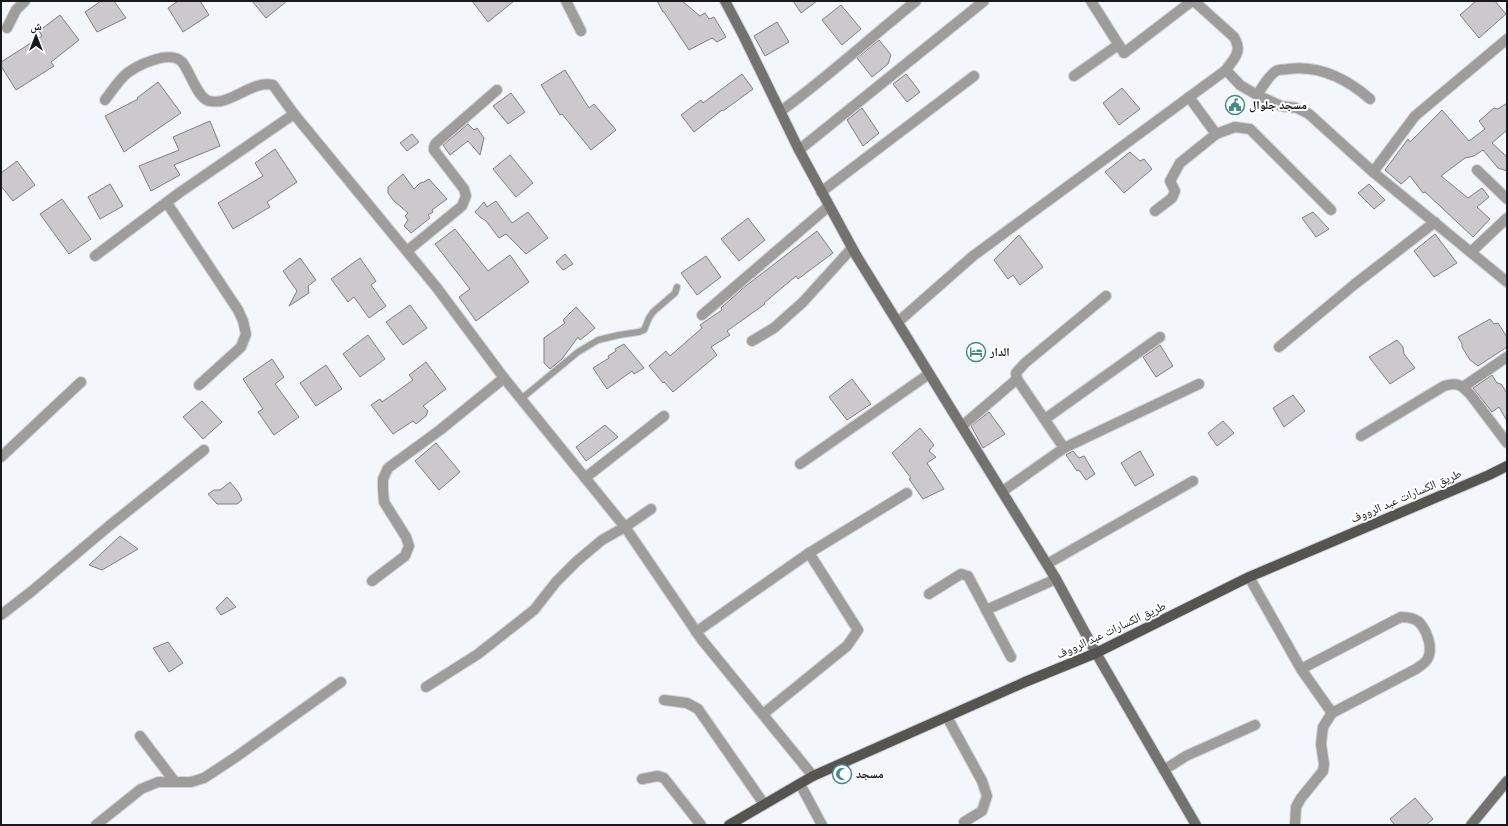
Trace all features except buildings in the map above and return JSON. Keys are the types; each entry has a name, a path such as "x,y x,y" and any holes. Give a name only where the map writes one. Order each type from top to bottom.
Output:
{"main road":[{"name":"طريق الكسارات عبد الرووف","path":"729,825 813,776 1025,682 1096,653 1249,577 1489,476 1507,466"}],"street":[{"path":"7,28 16,10 25,1"},
{"path":"566,1 581,31"},
{"path":"725,1 781,111 799,150 852,248 1056,579 1096,653 1196,825"},
{"path":"781,111 836,69 887,24 916,1"},
{"path":"799,150 984,1"},
{"path":"898,322 973,256 1226,70 1238,54 1238,44 1234,37 1193,1 1124,53 1090,1"},
{"path":"1373,172 1415,116 1507,39"},
{"path":"1074,76 1118,45"},
{"path":"105,100 124,75 142,64 165,57 176,57 182,62 200,93 208,101 218,101 235,96 255,86 267,84 273,85 294,114 437,288 504,378 625,527 696,632 813,776"},
{"path":"1257,95 1276,71 1293,68 1305,68 1316,70 1344,80 1370,99"},
{"path":"1226,70 1240,85 1257,95 1281,106 1297,108 1309,114 1373,172 1507,282"},
{"path":"821,192 974,76"},
{"path":"407,251 462,206 466,196 464,189 434,150 434,146 497,90"},
{"path":"1189,97 1216,134"},
{"path":"94,256 294,114"},
{"path":"1155,211 1172,198 1174,191 1170,181 1180,163 1216,134 1235,127 1250,129 1331,210"},
{"path":"1477,170 1507,199"},
{"path":"167,203 238,310 243,321 246,334 241,347 199,385"},
{"path":"702,315 829,206"},
{"path":"1471,252 1507,218"},
{"path":"1280,347 1355,284 1435,222"},
{"path":"752,341 774,328 786,318 803,302 852,248"},
{"path":"1064,448 1016,379 1016,373 1025,363 1106,296"},
{"path":"1045,419 1160,337"},
{"path":"1463,387 1507,357"},
{"path":"800,464 930,374"},
{"path":"372,581 405,556 409,546 406,537 384,502 383,479 388,468 440,430 504,378"},
{"path":"962,426 1016,379"},
{"path":"1,457 81,382"},
{"path":"1361,436 1444,386 1454,383 1463,387 1470,394 1507,443"},
{"path":"1003,491 1064,448 1199,384"},
{"path":"585,478 664,416"},
{"path":"1,615 204,450"},
{"path":"1047,564 1193,480"},
{"path":"696,632 809,553 907,493"},
{"path":"426,687 478,654 528,615 534,610 556,582 602,540 625,527 651,508"},
{"path":"763,714 847,646 858,630 809,553"},
{"path":"929,594 961,574 968,576 1010,657"},
{"path":"1249,577 1301,669 1332,713"},
{"path":"986,610 1056,579"},
{"path":"1295,825 1296,807 1301,798 1323,771 1324,764 1321,744 1323,727 1332,713 1416,669 1428,660 1430,651 1428,637 1418,622 1409,617 1401,617 1301,669"},
{"path":"96,825 141,789 158,782 191,782 204,778 341,682"},
{"path":"664,700 687,702 698,709 764,804"},
{"path":"947,717 982,781 987,796 982,812 964,822"},
{"path":"1164,770 1186,756 1254,725"},
{"path":"140,736 175,782"},
{"path":"642,780 658,776 664,778 701,825"},
{"path":"1471,825 1507,781"},
{"path":"800,784 822,825"}],"lane":[{"path":"522,399 578,352 598,340 644,330 649,318 675,293 677,287"}],"place":[{"name":"مسجد جلوال","path":"1235,105"},
{"name":"الدار","path":"976,352"},
{"name":"مسجد","path":"842,774"}]}
